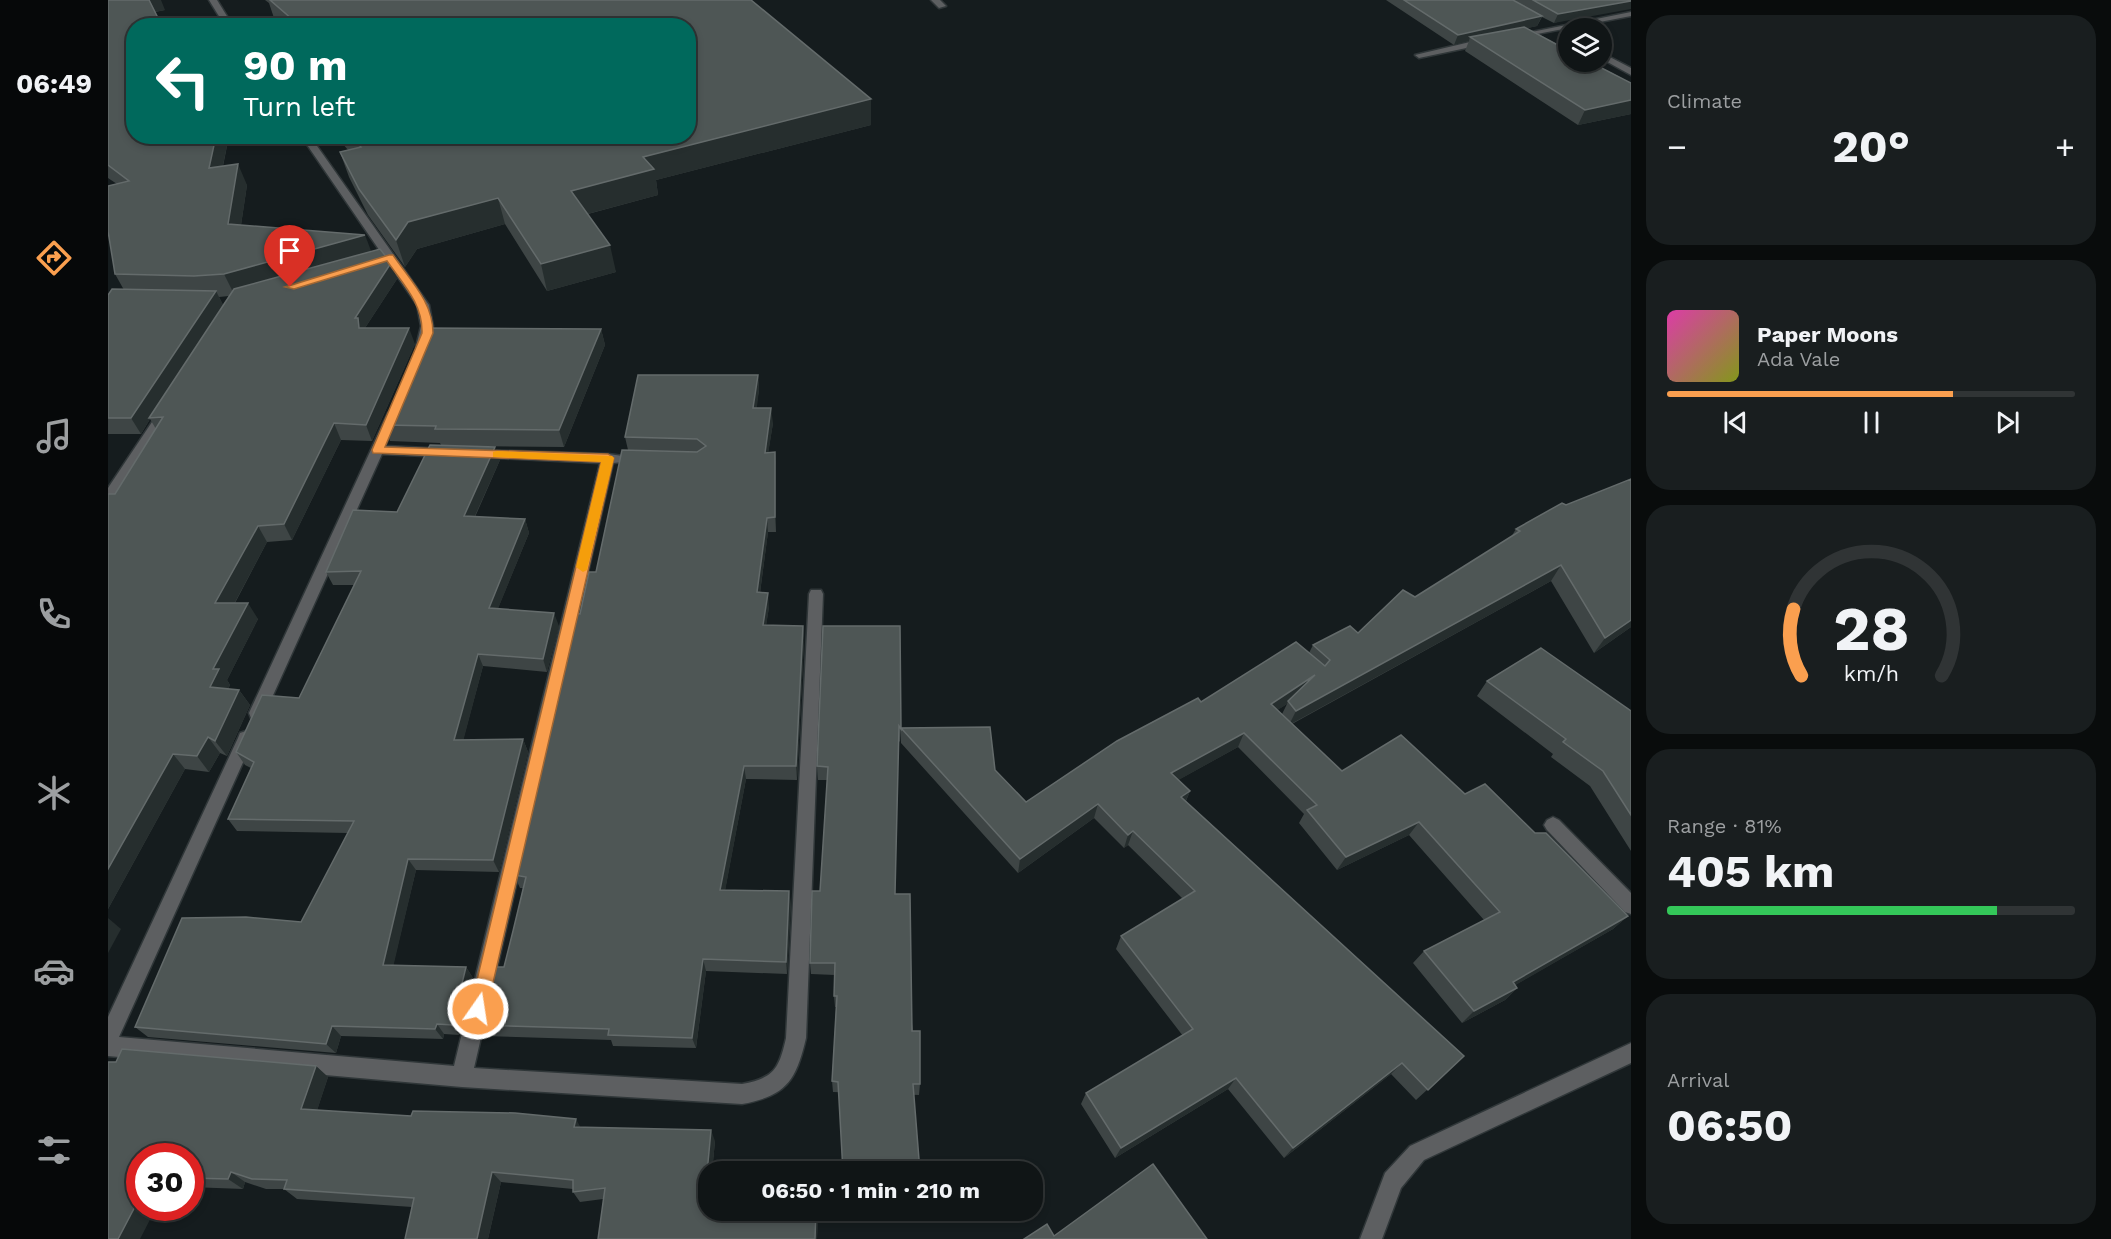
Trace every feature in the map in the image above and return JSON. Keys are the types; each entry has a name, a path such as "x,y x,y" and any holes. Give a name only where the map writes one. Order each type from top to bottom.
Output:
{"street":[{"path":"213,0 224,18"},
{"path":"1509,37 1631,14"},
{"path":"1542,23 1558,32"},
{"path":"1419,55 1498,39"},
{"path":"1612,62 1631,72"},
{"path":"310,144 384,259 412,287 423,305 428,318 428,333 415,364"},
{"path":"108,1040 401,396"},
{"path":"108,499 172,400"},
{"path":"378,450 631,459"},
{"path":"462,1077 608,458"},
{"path":"108,1046 462,1077 742,1094 765,1090 783,1078 791,1062 796,1038 816,594"},
{"path":"1552,825 1631,906"},
{"path":"1371,1239 1393,1181 1417,1153 1631,1053"}],"building":[{"path":"108,0 149,0 158,18 126,18 126,144 214,144 209,168 238,164 228,224 365,235 224,274 194,276 115,274 108,231 108,186 129,181 108,165"},
{"path":"270,0 751,0 871,99 696,144 696,18 291,18"},
{"path":"1404,0 1513,0 1542,16 1458,35"},
{"path":"1533,0 1631,0 1631,1 1558,14"},
{"path":"1524,27 1558,45 1558,72 1610,72 1631,83 1631,100 1585,110 1470,37"},
{"path":"358,144 694,144 643,157 654,169 571,191 610,245 541,264 498,198 408,222 396,240 359,189 340,152 361,147"},
{"path":"380,249 391,263 355,318 358,318 359,328 409,328 366,425 334,423 284,524 258,526 215,603 248,603 213,669 219,669 210,687 239,690 215,741 208,737 197,756 173,754 108,869 108,494 115,494 163,417 149,418 234,289"},
{"path":"112,289 216,291 131,418 108,418 108,295"},
{"path":"426,328 601,329 559,430 435,429 436,426 384,425"},
{"path":"638,375 758,375 753,408 771,408 765,453 775,452 775,517 767,518 757,592 768,593 763,625 803,626 796,766 744,766 720,890 789,891 786,962 703,959 692,1038 608,1035 609,1029 476,1025 490,967 504,967 526,877 514,875 520,860 515,860 544,738 567,660 563,659 574,613 580,614 589,572 596,572 622,450 697,452 706,446 697,439 625,437"},
{"path":"430,445 495,447 464,516 525,519 489,608 554,613 543,659 478,654 454,740 523,739 493,860 408,859 383,965 466,967 452,1025 437,1024 435,1029 332,1026 326,1044 135,1027 182,918 246,917 301,922 354,821 228,819 254,762 236,752 262,695 299,698 361,571 326,572 353,510 397,512"},
{"path":"1631,479 1631,620 1605,638 1561,565 1296,711 1288,701 1315,675 1271,704 1342,771 1401,735 1465,794 1485,784 1535,833 1546,833 1628,916 1513,982 1517,988 1474,1011 1424,951 1500,912 1419,822 1346,857 1307,810 1317,805 1244,733 1171,773 1190,791 1181,797 1464,1056 1428,1090 1402,1063 1293,1148 1236,1078 1121,1148 1086,1093 1193,1029 1121,936 1195,891 1133,831 1128,835 1098,804 1020,859 901,728 990,727 995,770 1026,802 1117,741 1198,698 1201,702 1296,642 1325,666 1330,660 1313,645 1350,626 1358,633 1403,590 1415,597 1520,531 1516,529 1562,503 1566,505"},
{"path":"823,626 900,626 901,729 899,726 895,894 910,894 912,1031 920,1031 920,1084 913,1084 919,1161 842,1161 838,1082 832,1081 837,996 834,996 835,963 810,963 812,891 820,891 828,767 817,766"},
{"path":"1541,648 1631,711 1631,815 1603,771 1563,742 1566,739 1487,681"},
{"path":"122,1049 316,1066 301,1109 411,1116 413,1111 515,1113 576,1119 574,1127 711,1130 708,1161 698,1161 698,1221 816,1221 815,1239 598,1239 605,1188 573,1192 573,1180 492,1172 477,1239 405,1239 414,1198 284,1189 287,1180 252,1179 231,1172 228,1179 204,1178 204,1143 126,1143 127,1221 118,1239 108,1239 108,1062 116,1062"},
{"path":"1153,1164 1207,1239 1024,1239 1047,1224 1054,1236"}],"slow traffic":[{"path":"497,454 608,458 583,567"}],"route":[{"path":"290,287 389,258 423,305 428,318 428,333 378,450 608,458 478,1009"}]}
